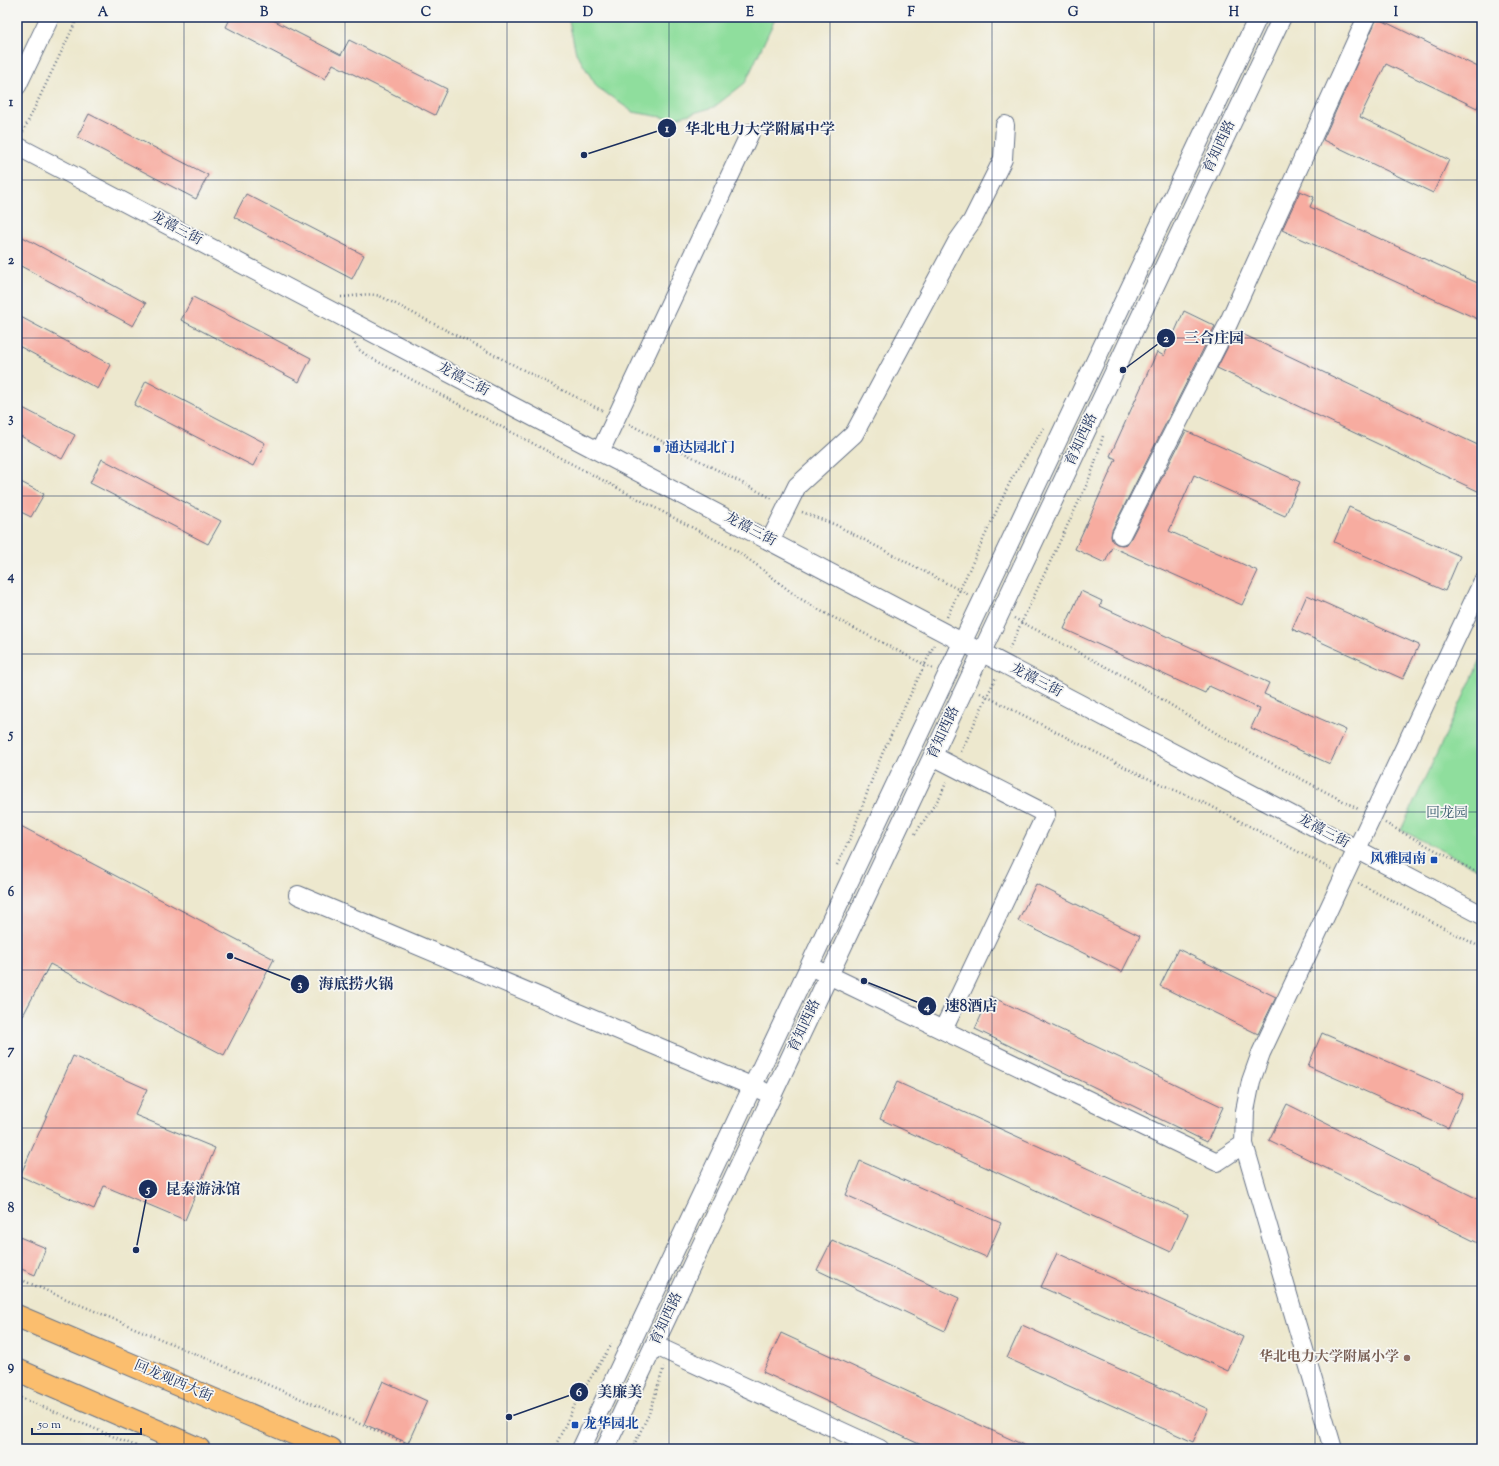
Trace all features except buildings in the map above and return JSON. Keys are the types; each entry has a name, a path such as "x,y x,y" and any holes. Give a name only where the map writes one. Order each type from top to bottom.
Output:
{"main road":[{"name":"回龙观西大街","path":"17,1316 330,1449"},
{"path":"17,1370 200,1449"}],"street":[{"path":"17,86 50,17"},
{"name":"育知西路","path":"581,1449 1258,17"},
{"name":"育知西路","path":"605,1449 1282,17"},
{"path":"1122,535 1227,326 1367,17"},
{"path":"770,541 797,486 854,434 957,242 972,221 1003,159 1005,126"},
{"path":"600,452 750,133"},
{"name":"龙禧三街","path":"17,146 1482,915"},
{"path":"1333,1449 1244,1144 1245,1111 1251,1081 1261,1053 1482,583"},
{"path":"933,756 1046,814 943,1030"},
{"path":"298,895 773,1095"},
{"path":"809,966 1217,1162 1244,1144"},
{"path":"654,1345 880,1449"}],"path":[{"path":"29,119 78,17"},
{"path":"338,297 349,297 365,294 380,296 787,506 836,525 949,584"},
{"path":"352,338 358,349 369,357 735,550 796,596 819,610 913,658"},
{"path":"1036,630 1129,679 1224,738 1355,807"},
{"path":"996,701 1131,770 1209,805 1325,866"},
{"path":"1412,838 1482,875"},
{"path":"1381,895 1482,948"},
{"path":"17,1278 419,1449"},
{"path":"17,1396 143,1449"}],"green space":[{"path":"568,17 776,17 745,83 714,107 673,119 633,112 597,87 576,53"},
{"name":"回龙园","path":"1482,657 1482,871 1401,830"}],"place":[{"name":"华北电力大学附属中学","path":"584,155"},
{"name":"三合庄园","path":"1123,370"},
{"name":"通达园北门","path":"657,449"},
{"name":"风雅园南","path":"1434,860"},
{"name":"海底捞火锅","path":"230,956"},
{"name":"速8酒店","path":"864,981"},
{"name":"昆泰游泳馆","path":"136,1250"},
{"name":"华北电力大学附属小学","path":"1407,1358"},
{"name":"美廉美","path":"509,1417"},
{"name":"龙华园北","path":"575,1425"}]}
